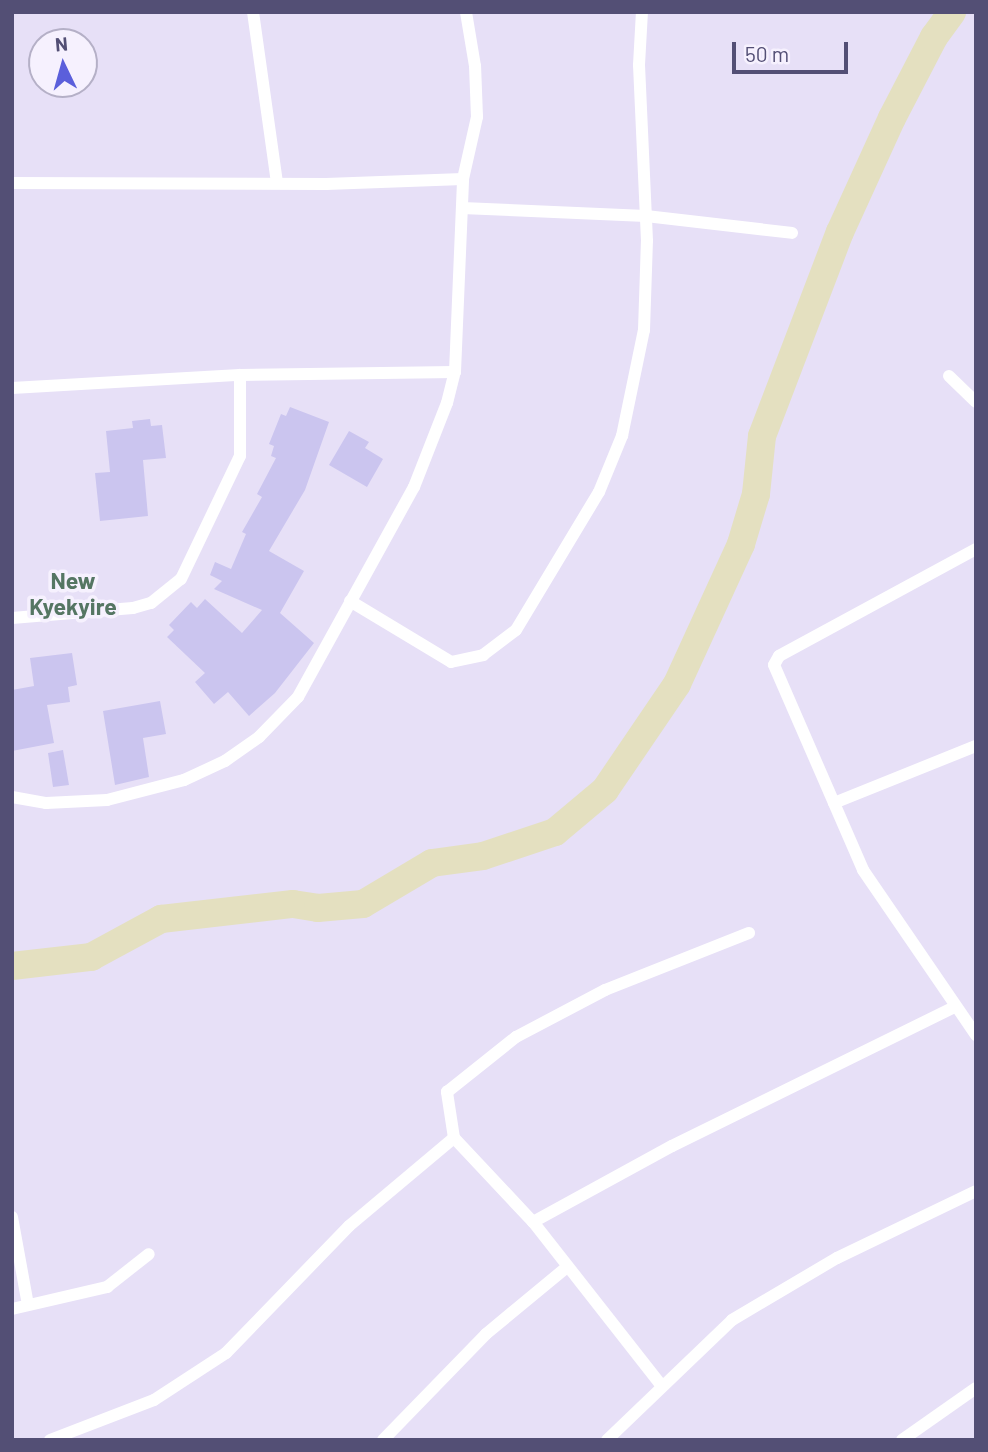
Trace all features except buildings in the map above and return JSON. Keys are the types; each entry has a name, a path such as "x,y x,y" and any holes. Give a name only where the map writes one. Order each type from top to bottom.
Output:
{"street":[{"path":"253,12 277,182"},
{"path":"12,797 46,803 107,800 184,780 225,761 259,737 298,697 414,487 456,372 463,179 477,117 475,66 466,12"},
{"path":"350,601 451,662 483,655 516,630 600,492 622,436 644,330 646,216 639,65 642,12"},
{"path":"12,183 463,179"},
{"path":"462,208 646,216 792,233"},
{"path":"12,388 240,375 456,372"},
{"path":"12,618 132,608 152,603 181,579 240,456 240,375"},
{"path":"949,376 976,402"},
{"path":"976,549 775,659 778,681 863,870 954,1007 976,1035"},
{"path":"834,803 976,746"},
{"path":"661,1385 533,1222 454,1138 447,1092 516,1037 605,990 749,933"},
{"path":"533,1222 672,1146 954,1007"},
{"path":"50,1440 183,1385 226,1353 349,1226 454,1138"},
{"path":"607,1440 661,1385 732,1320 774,1293 976,1191"},
{"path":"12,1217 28,1305"},
{"path":"12,1309 107,1287 149,1254"},
{"path":"383,1440 486,1334 567,1267"},
{"path":"902,1440 976,1388"}],"shaded area":[{"path":"12,12 976,12 976,1440 12,1440"}],"waterway":[{"path":"12,966 91,957 161,919 293,904 318,908 363,904 432,863 483,856 555,832 605,790 677,684 741,544 756,494 762,436 840,232 892,118 934,37 952,12"}],"district":[{"name":"New Kyekyire","path":"73,593"}]}
